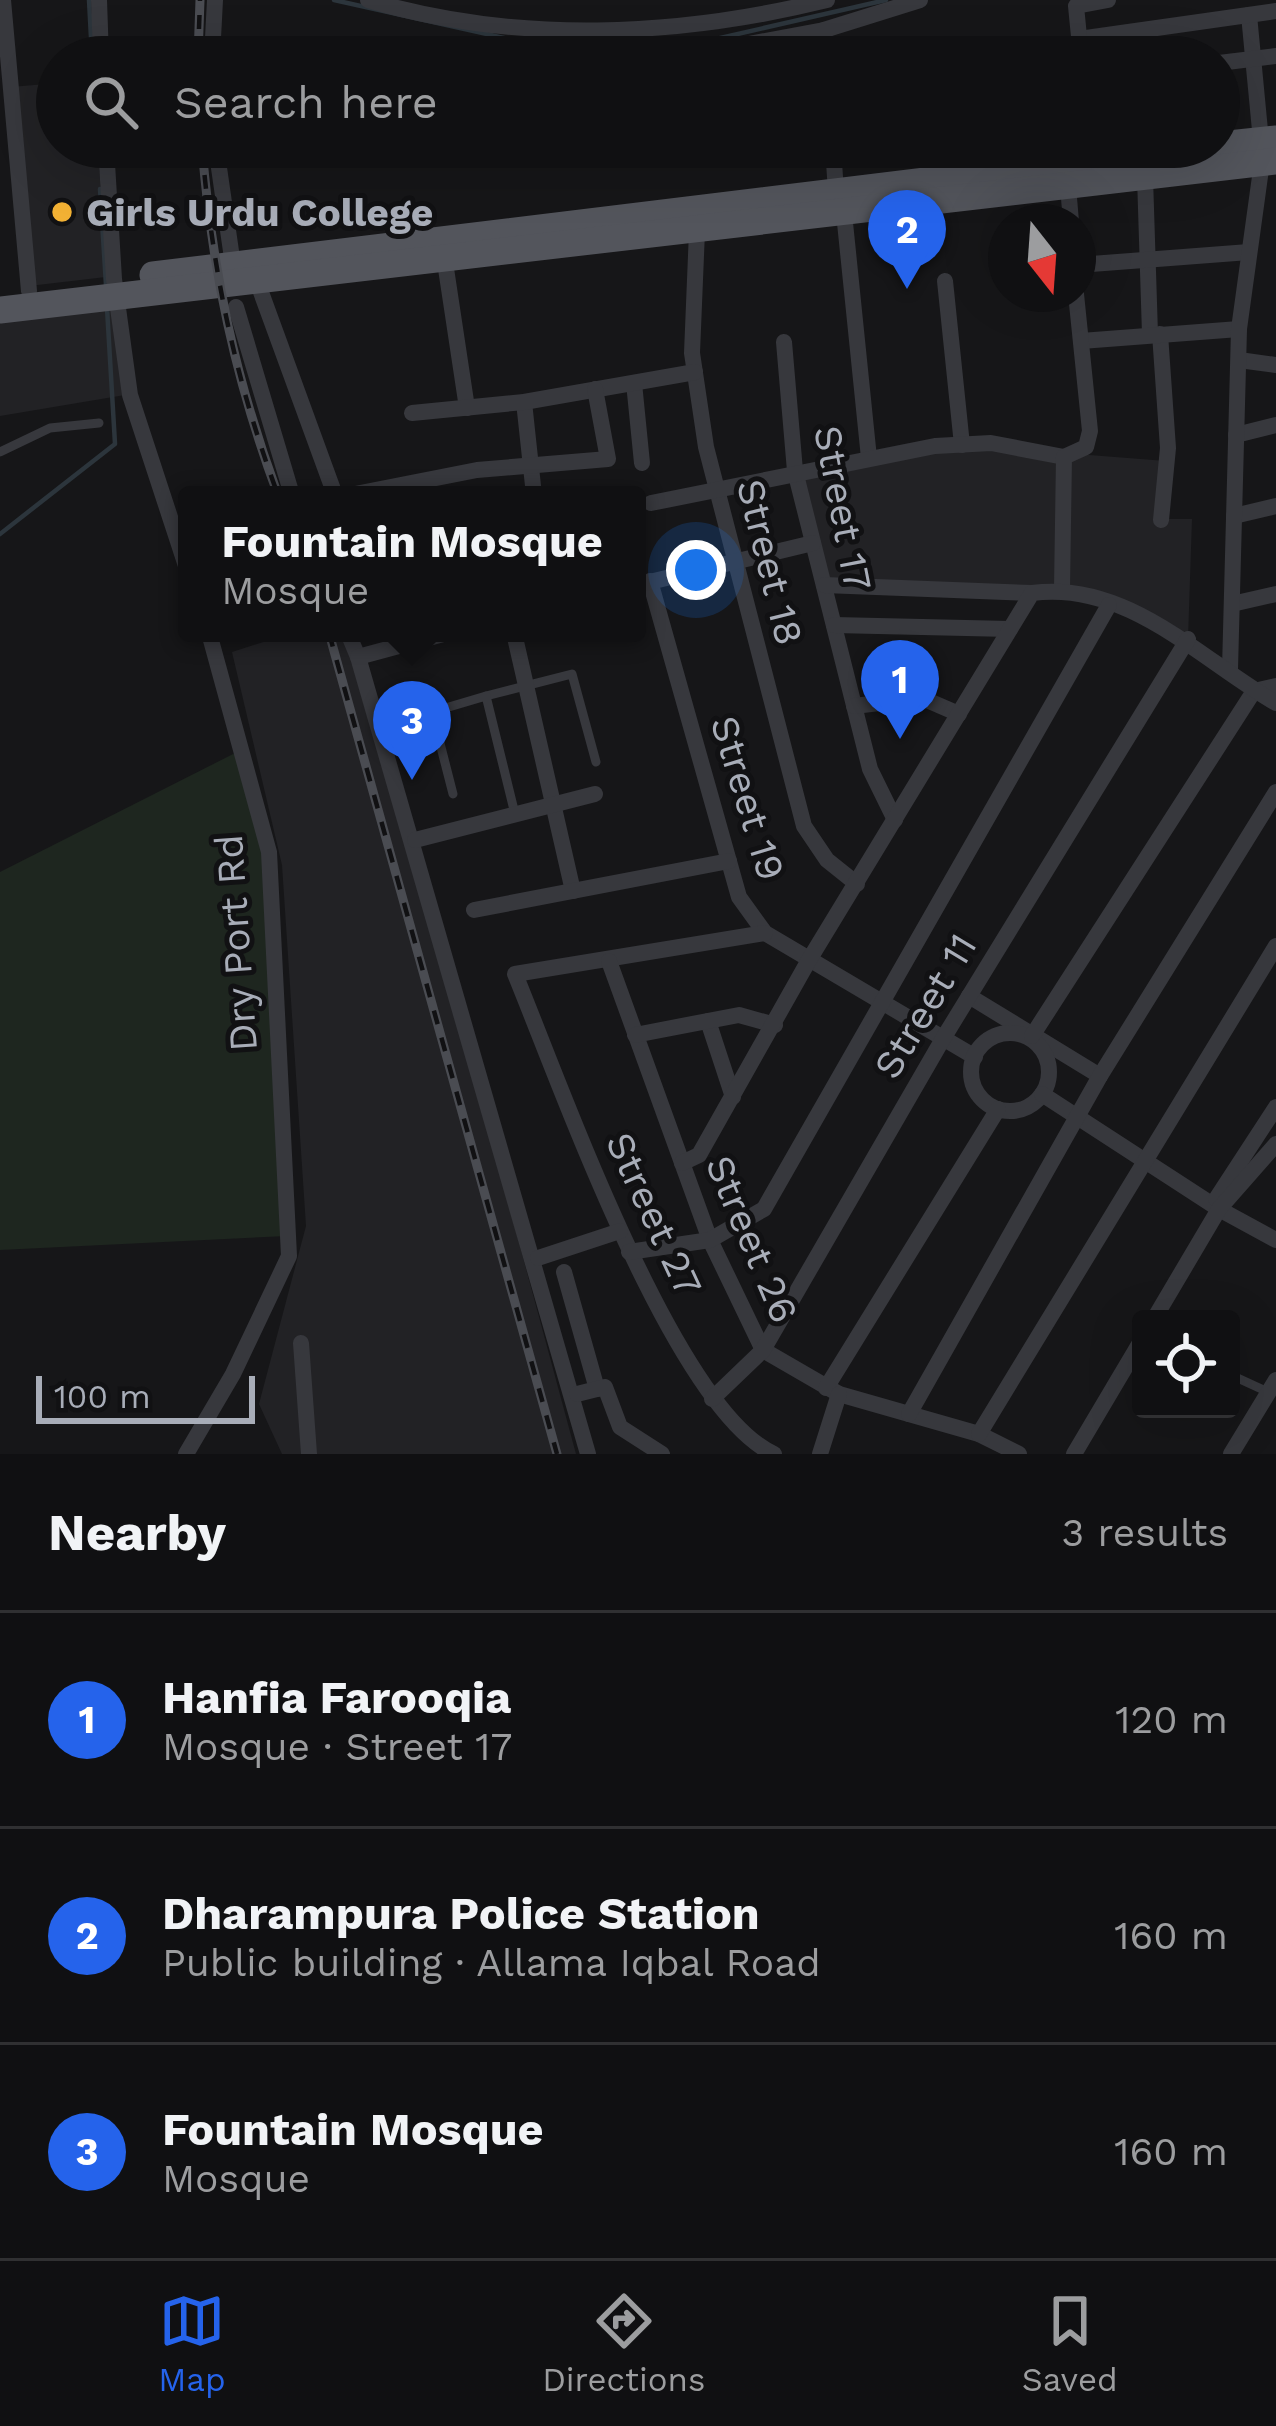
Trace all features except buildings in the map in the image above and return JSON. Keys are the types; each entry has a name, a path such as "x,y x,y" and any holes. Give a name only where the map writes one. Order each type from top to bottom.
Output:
{"main road":[{"path":"1240,152 1269,161"},
{"path":"0,294 258,284 445,262 633,227 697,231 1017,168"},
{"path":"0,310 233,265 840,202 1068,186 1144,177 1166,168"}],"street":[{"path":"3,0 29,291"},
{"path":"99,0 100,36"},
{"path":"213,36 215,0"},
{"path":"368,0 500,24 624,32 760,16 827,0"},
{"path":"792,36 920,0"},
{"path":"1079,36 1076,6 1108,0"},
{"path":"1141,36 1276,11"},
{"path":"1230,669 1239,329 1269,161 1249,15"},
{"path":"824,30 824,36"},
{"path":"1240,61 1276,56"},
{"path":"107,168 130,395 178,542"},
{"path":"219,168 233,265"},
{"path":"836,168 869,458"},
{"path":"1144,177 1144,259 1168,448 1161,520"},
{"path":"1068,186 1069,204"},
{"name":"Street 18","path":"697,231 695,372 717,490 803,826 827,860 857,884"},
{"path":"1096,263 1250,252"},
{"path":"445,262 467,408"},
{"path":"945,281 962,445"},
{"path":"258,284 332,486"},
{"path":"236,307 289,486"},
{"path":"651,503 795,471 962,445 992,443 1064,457 1086,447 1090,431 1078,312"},
{"path":"1081,341 1239,329"},
{"name":"Street 17","path":"784,342 795,471 880,799 895,820"},
{"path":"1239,359 1276,365"},
{"path":"412,413 524,402 695,372"},
{"path":"634,382 642,463"},
{"path":"433,486 531,463 608,459 595,389"},
{"path":"524,402 533,486"},
{"path":"1236,435 1276,425"},
{"path":"1062,589 1064,457"},
{"path":"1234,516 1276,506"},
{"path":"646,582 813,543"},
{"path":"824,585 1032,593 1062,589 1188,639 1276,703"},
{"name":"Street 19","path":"646,593 739,897 765,934 885,1000 974,1057"},
{"path":"682,1163 699,1155 809,960 1032,593"},
{"path":"1232,604 1276,594"},
{"path":"628,1252 710,1240 764,1209 1109,605"},
{"path":"834,625 1010,629"},
{"name":"Street 11","path":"712,1400 763,1351 944,1037 1188,639"},
{"name":"Dry Port Rd","path":"186,1454 233,1374 289,1256 269,851 211,642"},
{"path":"352,642 415,840 588,1454"},
{"path":"358,657 384,642"},
{"path":"516,642 573,891"},
{"path":"1032,1036 1254,691 1276,686"},
{"path":"854,706 922,698 959,714"},
{"path":"909,1414 1100,1076 1276,792"},
{"path":"415,840 595,794"},
{"path":"474,910 729,861"},
{"path":"609,961 765,934"},
{"path":"979,1434 1276,946"},
{"name":"Street 27","path":"609,961 515,974 628,1252 712,1400 748,1447 774,1454"},
{"name":"Street 26","path":"609,961 710,1240 763,1351 832,1391 979,1434 1019,1454"},
{"path":"969,996 1100,1076"},
{"path":"635,1035 739,1015 775,1024"},
{"path":"708,1021 733,1097"},
{"path":"1032,1036 1049,1070 1042,1094 1023,1109 998,1109 978,1094 972,1082 974,1057 992,1038 1032,1036"},
{"path":"1042,1094 1144,1156 1215,1207 1276,1240"},
{"path":"1159,1310 1276,1107"},
{"path":"820,1454 832,1391 998,1109"},
{"path":"1215,1207 1276,1144"},
{"path":"538,1258 620,1232"},
{"path":"564,1272 597,1389"},
{"path":"301,1343 310,1454"},
{"path":"1074,1454 1132,1356"},
{"path":"1231,1454 1272,1386"},
{"path":"577,1394 605,1387 620,1427 662,1454"}],"lane":[{"path":"0,452 50,428 98,423"},
{"path":"453,794 432,712 572,674 596,762"},
{"path":"486,696 515,814"},
{"path":"1240,1377 1272,1386"}],"shaded area":[{"name":"Girls Urdu College","path":"36,85 36,168 99,168 106,277 29,286 11,87"},
{"path":"116,297 125,395 0,416 0,312"},
{"path":"962,445 1166,461 1161,519 1192,519 1188,639 1062,589 824,585 795,471"},
{"path":"263,642 346,642 474,1076 576,1454 282,1454 259,1404 306,1226 282,865 232,652"},
{"path":"243,749 269,852 287,1236 0,1250 0,872"}],"waterway":[{"path":"89,0 91,36"},
{"path":"334,0 495,36"},
{"path":"729,36 886,0"},
{"path":"100,189 106,285"},
{"path":"0,534 115,444 107,308"}],"railway":[{"path":"199,36 200,0"},
{"path":"204,168 228,324 275,486"},
{"path":"331,642 557,1454"}],"place":[{"name":"Girls Urdu College","path":"62,212"},
{"name":"Dharampura Police Station","path":"907,289"},
{"name":"Hanfia Farooqia","path":"900,739"},
{"name":"Fountain Mosque","path":"412,780"}]}
